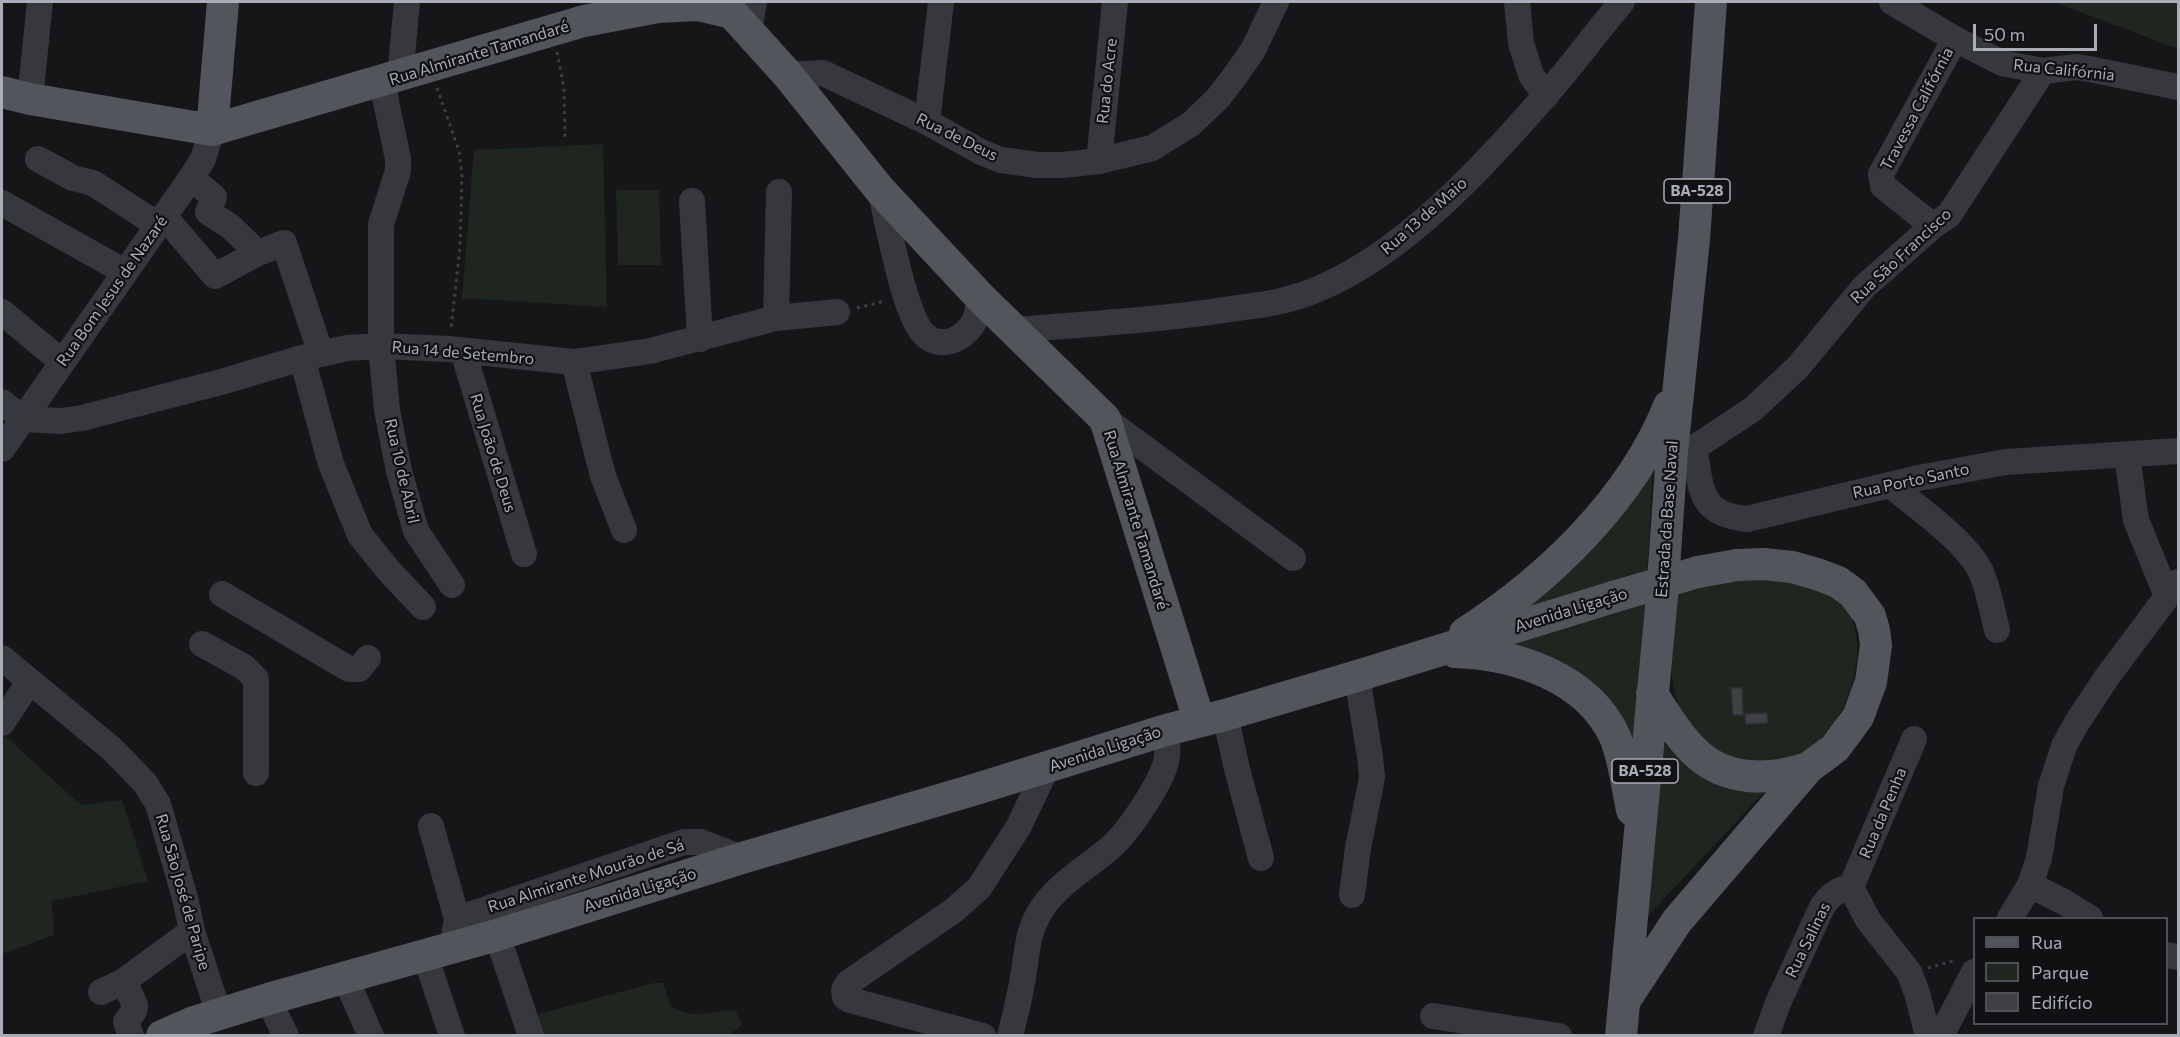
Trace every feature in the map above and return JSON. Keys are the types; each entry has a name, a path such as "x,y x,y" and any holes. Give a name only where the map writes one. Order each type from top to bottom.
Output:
{"main road":[{"path":"212,130 223,2"},
{"name":"BA-528","path":"1670,457 1665,416 1679,381 1694,239 1711,2"},
{"name":"Rua Almirante Tamandaré","path":"16,96 212,130 553,30 584,11 698,5 732,13 788,75 880,190 980,297 1105,419 1212,718"},
{"path":"1436,652 1474,627 1537,579 1600,516 1670,457"},
{"name":"Estrada da Base Naval","path":"1621,1035 1662,596 1670,457"},
{"name":"Avenida Ligação","path":"162,1035 204,1024 268,999 345,977 445,940 497,935 742,858 1166,730 1358,676 1698,572 1737,565 1764,564 1792,567 1838,582 1853,593 1870,616 1874,630 1876,645 1871,682 1857,717 1834,748 1808,768 1677,921 1624,1000"},
{"path":"1436,652 1482,653 1509,658 1559,679 1581,695 1600,714 1615,737 1633,812 1637,847"},
{"name":"Avenida Ligação","path":"1652,694 1694,752 1717,767 1741,776 1763,778 1785,776 1808,768"}],"street":[{"path":"16,96 40,2"},
{"name":"Rua 10 de Abril","path":"407,2 391,79 398,171 381,224 381,346 387,410 409,508 416,531 452,585"},
{"path":"749,33 754,2"},
{"path":"927,122 940,2"},
{"name":"Rua do Acre","path":"1099,161 1115,2"},
{"name":"Rua de Deus","path":"788,75 823,73 1001,160 1037,165 1099,161 1152,148 1191,124 1218,98 1235,76 1253,50 1276,2"},
{"path":"1517,2 1521,43 1531,75 1546,96"},
{"name":"Rua 13 de Maio","path":"1015,330 1198,314 1285,300 1328,285 1371,261 1424,220 1468,178 1546,96 1622,2"},
{"name":"Rua Califórnia","path":"1892,2 1955,39 2002,63 2043,71 2083,68 2178,87"},
{"name":"Travessa Califórnia","path":"1933,226 1883,186 1881,174 1955,39"},
{"name":"Rua São Francisco","path":"1670,457 1753,409 1798,367 1864,287 1933,226 1949,215 2043,71"},
{"name":"Rua Bom Jesus de Nazaré","path":"3,445 191,178 203,159 212,130"},
{"path":"38,159 74,178 93,183 161,221 215,276 258,253 284,243 311,356 332,464 360,535 423,608"},
{"path":"191,178 214,197 208,212 231,227 258,253"},
{"name":"Rua Almirante Tamandaré","path":"880,190 905,294 920,330 926,337 940,342 952,342 972,328 977,318 980,297"},
{"path":"776,318 779,192"},
{"path":"692,201 700,339"},
{"path":"2,202 125,272"},
{"path":"2,312 63,362"},
{"name":"Rua 14 de Setembro","path":"23,419 61,421 82,418 347,348 381,346 456,350 574,362 650,351 776,318 837,312"},
{"name":"Rua João de Deus","path":"456,350 524,554"},
{"path":"574,362 603,476 624,530"},
{"path":"2,402 23,419"},
{"path":"1105,419 1293,558"},
{"name":"Rua Porto Santo","path":"1670,457 1720,514 1731,518 1747,519 1890,485 2006,462 2178,451"},
{"path":"2011,917 2030,885 2038,858 2051,786 2064,746 2107,677 2173,589 2136,520 2127,455"},
{"path":"1890,485 1939,524 1976,563 1987,591 1997,630"},
{"path":"222,594 349,669 359,669 368,658"},
{"path":"202,644 250,672 256,679 254,740 256,773"},
{"name":"Rua São José de Paripe","path":"2,658 112,749 145,783 158,804 192,931 204,1024"},
{"path":"1352,896 1358,848 1372,778 1358,676"},
{"path":"2,723 29,682"},
{"path":"1212,718 1237,769 1262,858"},
{"path":"1010,1035 1024,977 1030,934 1038,916 1046,902 1113,846 1132,825 1164,770 1168,752 1166,730"},
{"name":"Rua da Penha","path":"1851,887 1914,739"},
{"path":"983,1035 850,1000 845,997 844,993 848,983 953,911 979,888 1019,826 1047,767"},
{"path":"430,826 445,940 452,1035"},
{"name":"Rua Almirante Mourão de Sá","path":"445,940 684,842 701,842 742,858"},
{"path":"2030,885 2088,917"},
{"name":"Rua Salinas","path":"1766,1035 1778,1003 1822,907 1829,896 1841,889 1851,887 1868,920 1909,972"},
{"path":"100,992 124,981 192,931"},
{"path":"497,935 531,1035"},
{"path":"1941,1035 1967,966"},
{"path":"1909,972 1928,1035"},
{"path":"345,977 371,1035"},
{"path":"124,981 135,1005 134,1011 126,1022 130,1035"},
{"path":"268,999 286,1035"},
{"path":"1433,1016 1559,1035"}],"path":[{"path":"553,30 564,88 564,138"},
{"path":"430,66 459,151 462,176 456,350"},
{"path":"837,312 905,294"},
{"path":"1909,972 1967,966"}],"green space":[{"path":"2056,2 2178,2 2178,49 2062,5"},
{"path":"603,144 607,307 462,298 474,150"},
{"path":"616,190 659,190 661,265 618,265"},
{"path":"1653,465 1647,574 1511,613"},
{"path":"1731,579 1786,582 1828,591 1842,601 1854,624 1857,662 1845,703 1821,738 1805,751 1786,760 1764,764 1721,756 1687,720 1677,700 1671,661 1677,592"},
{"path":"1645,602 1632,765 1626,747 1502,647"},
{"path":"5,736 81,805 122,800 148,881 52,901 54,935 2,954 2,738"},
{"path":"1663,743 1688,765 1766,790 1645,919"},
{"path":"654,983 663,983 671,1005 677,1010 693,1014 735,1010 742,1025 729,1035 543,1036 537,1016 542,1013"}],"building":[{"path":"1731,688 1742,688 1743,715 1733,715"},
{"path":"1767,713 1768,723 1746,724 1745,714"}]}
